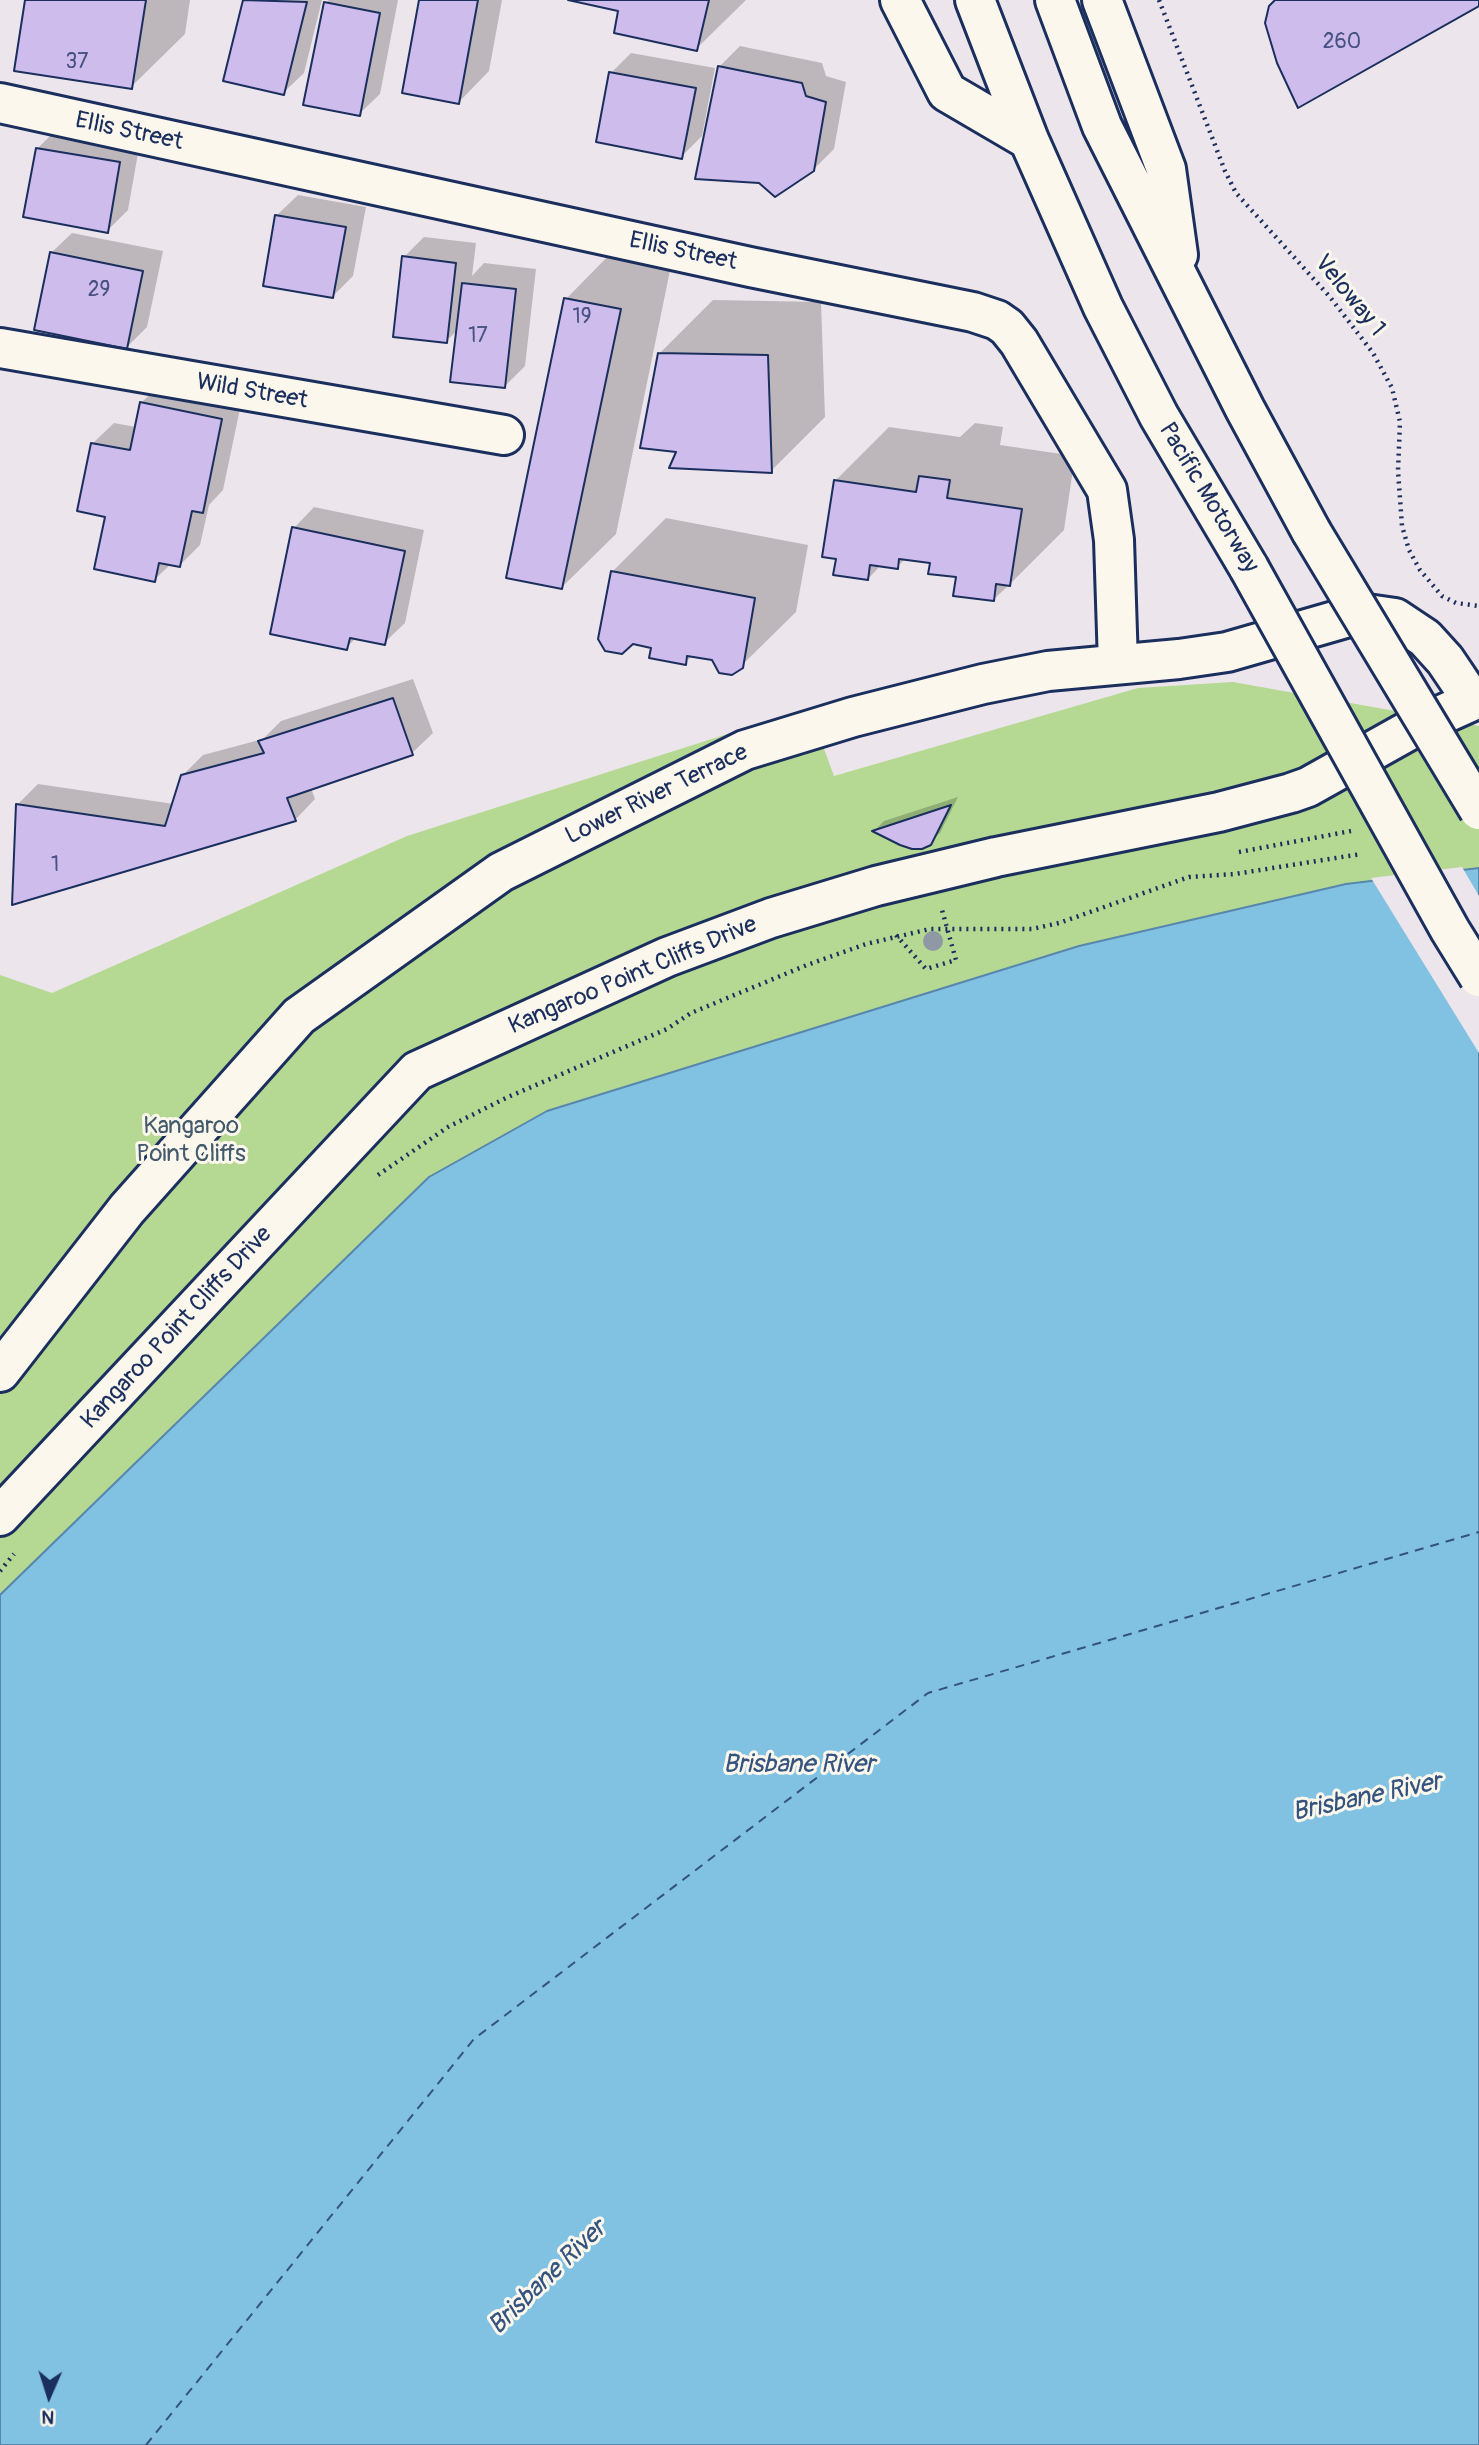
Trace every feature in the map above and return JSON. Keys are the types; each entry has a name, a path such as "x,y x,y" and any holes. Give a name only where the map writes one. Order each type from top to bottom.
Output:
{"main road":[{"path":"900,0 947,92 1030,140"},
{"name":"Pacific Motorway","path":"975,0 1030,140 1103,307 1153,404 1249,568 1450,930 1479,977"},
{"path":"1055,0 1102,126 1245,409 1311,531 1479,810"},
{"path":"1102,0 1166,169 1183,286"},
{"name":"Ellis Street","path":"0,103 750,267 973,312 997,320 1007,327 1019,342 1107,490 1114,540 1118,664"},
{"name":"Wild Street","path":"0,348 504,435"},
{"name":"Lower River Terrace","path":"0,1372 127,1209 299,1016 501,872 745,750 983,684 1048,671 1227,652 1345,618 1377,614 1395,618 1425,638 1475,699"},
{"name":"Kangaroo Point Cliffs Drive","path":"11,1531 417,1071 667,957 771,918 876,886 996,857 1219,812 1291,793 1308,787 1417,726 1475,699"}],"path":[{"name":"Veloway 1","path":"1159,0 1231,184 1330,297 1373,353 1392,388 1400,422 1398,471 1402,526 1409,550 1420,570 1442,596 1456,603 1479,606"},
{"path":"1232,853 1352,830"},
{"path":"368,1182 448,1127 508,1097 667,1029 691,1013 807,965 896,935 947,928 1032,929 1059,923 1189,877 1235,874 1372,852"},
{"path":"896,935 926,969 956,960 947,928"},
{"path":"0,1571 11,1531"}],"green space":[{"name":"Kangaroo Point Cliffs","path":"1233,682 1479,726 1479,868 1346,884 1079,946 547,1111 429,1177 0,1595 0,975 52,993 407,836 809,708 834,776 1138,688"}],"water":[{"name":"Brisbane River","path":"1479,868 1479,2445 0,2445 0,1595 429,1177 547,1111 1079,946 1346,884"}],"pier":[{"path":"1462,867 1479,896 1479,1053 1371,878"}],"building":[{"path":"25,0 146,0 132,89 14,71"},
{"path":"243,0 307,2 284,95 223,81"},
{"path":"419,0 478,0 459,104 402,93"},
{"path":"568,0 709,0 697,51 614,33 618,11"},
{"path":"1275,0 1479,0 1479,6 1298,108 1277,63 1265,23 1269,6"},
{"path":"324,2 380,13 360,116 303,105"},
{"path":"718,66 802,83 806,96 826,102 814,171 775,197 759,183 695,179"},
{"path":"609,72 696,88 682,159 596,142"},
{"path":"36,148 120,162 108,233 23,217"},
{"path":"275,215 346,227 333,298 263,286"},
{"path":"50,252 143,271 127,349 34,330"},
{"path":"402,256 456,263 447,343 393,337"},
{"path":"462,283 516,289 505,388 450,382"},
{"path":"564,298 621,309 562,589 506,578"},
{"path":"658,353 768,355 772,473 669,468 676,452 640,448"},
{"path":"140,402 222,419 203,513 192,511 180,567 159,563 155,582 94,569 105,517 77,511 91,443 130,450"},
{"path":"919,476 950,480 947,498 1022,509 1010,586 996,584 994,601 953,596 956,577 928,574 930,563 899,559 898,569 870,565 868,580 833,575 836,559 822,557 834,480 916,492"},
{"path":"292,527 405,551 385,645 350,638 347,650 270,634"},
{"path":"611,571 755,598 743,668 732,675 719,673 712,660 687,656 686,665 649,658 651,648 633,644 622,654 605,651 598,639"},
{"path":"393,698 413,755 287,798 296,821 12,905 16,804 165,826 181,775 264,753 258,741"},
{"path":"951,805 931,845 922,849 900,845 872,831"}],"ferry route":[{"path":"146,2445 474,2039 928,1693 1479,1532"}]}
